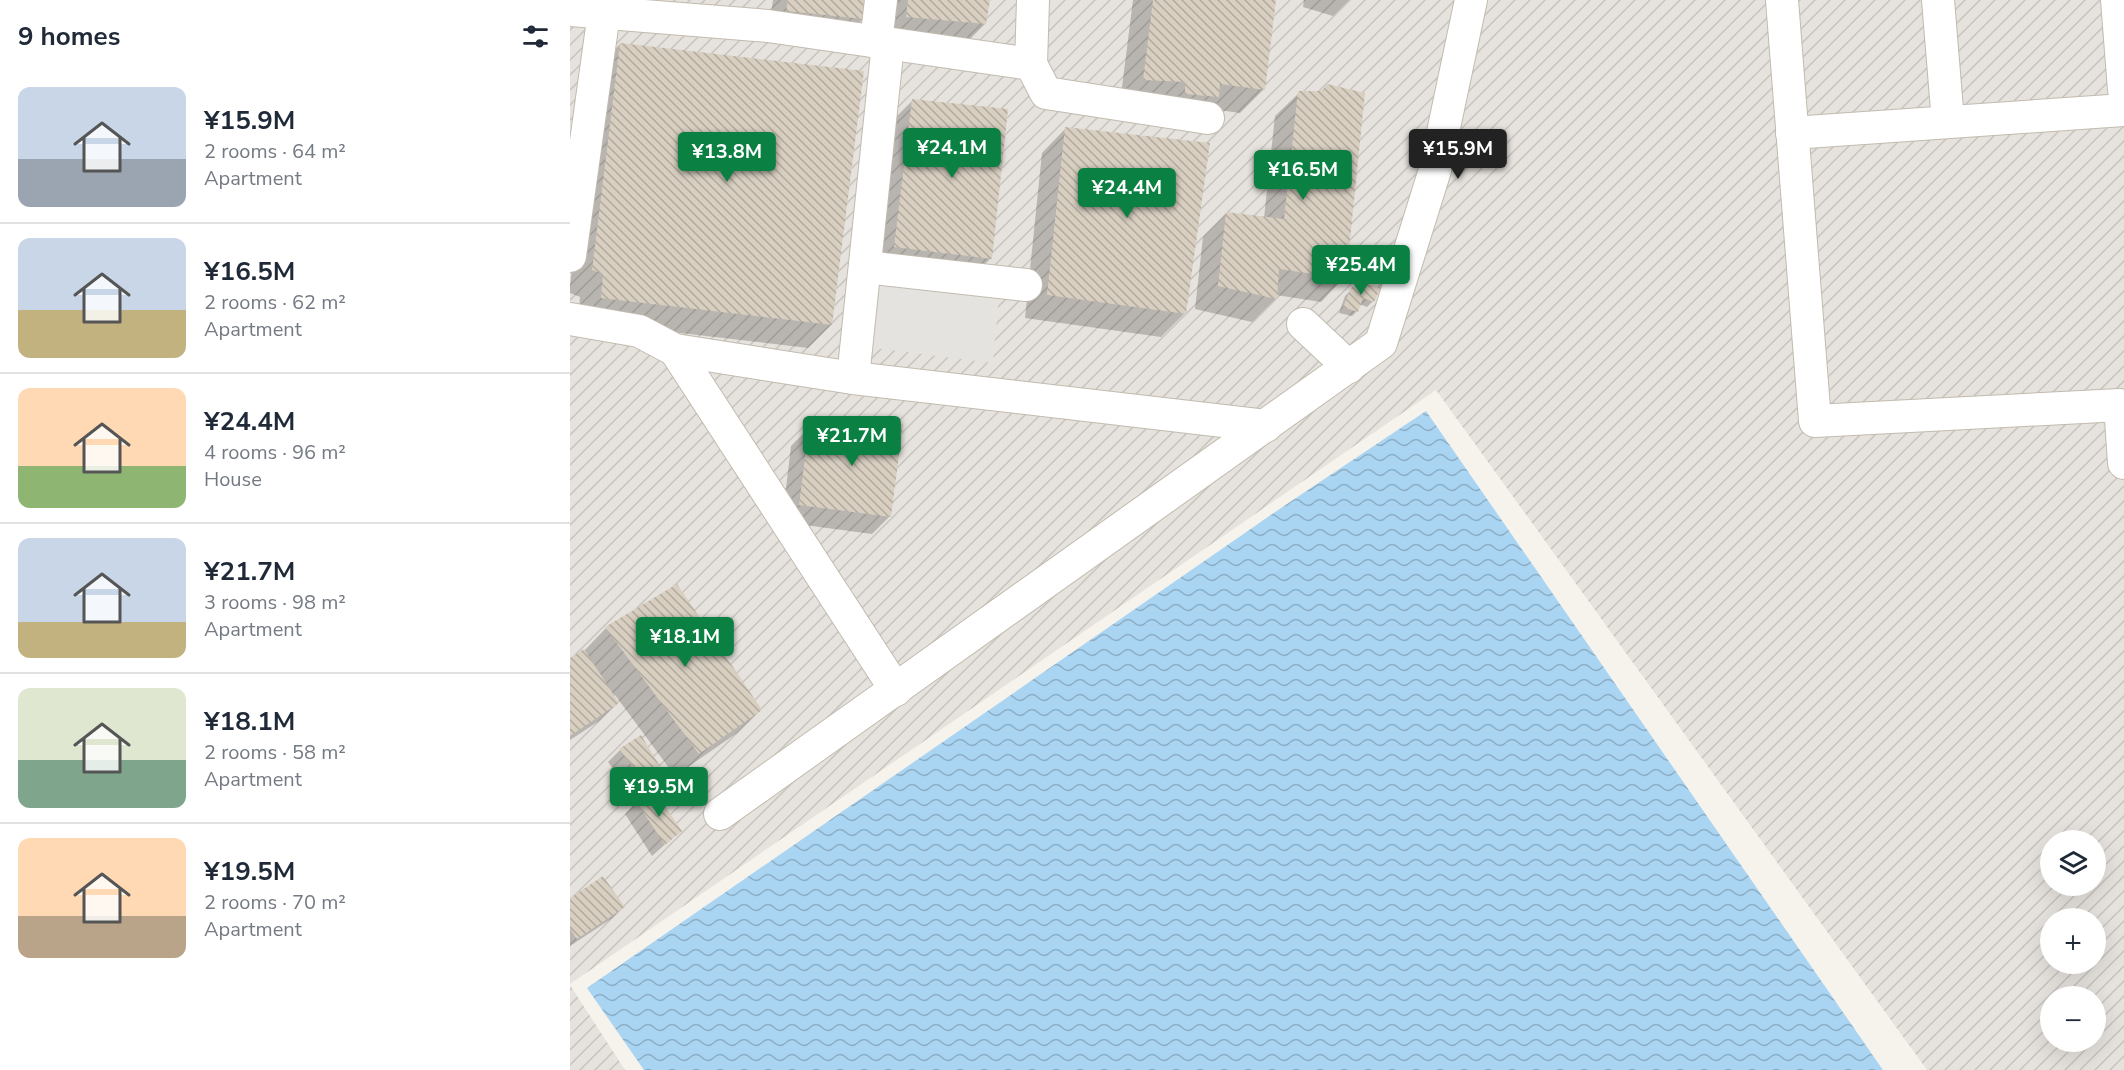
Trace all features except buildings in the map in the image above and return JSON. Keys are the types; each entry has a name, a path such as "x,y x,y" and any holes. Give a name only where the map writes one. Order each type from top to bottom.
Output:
{"street":[{"path":"853,378 865,267 882,43 881,0"},
{"path":"1033,0 1031,64 1046,93 1208,118"},
{"path":"720,814 1382,343 1435,170 1471,0"},
{"path":"1782,0 1815,421 2122,405 2124,463"},
{"path":"1938,0 1948,122"},
{"path":"2117,0 2124,90"},
{"path":"570,10 604,13 769,13 882,43 1031,64"},
{"path":"570,256 574,198 604,13"},
{"path":"1792,133 2124,110"},
{"path":"865,267 1026,285"},
{"path":"570,320 639,331 675,350 853,378 1266,426"},
{"path":"1303,324 1349,367"},
{"path":"675,350 896,690"}],"shaded area":[{"path":"570,0 2124,0 2124,1070 1927,1070 1436,390 570,984"},
{"path":"877,278 999,294 993,363 866,347"},
{"path":"570,985 625,1070 570,1070"}],"water":[{"path":"1426,411 1883,1070 644,1070 587,988 1281,508"}]}
